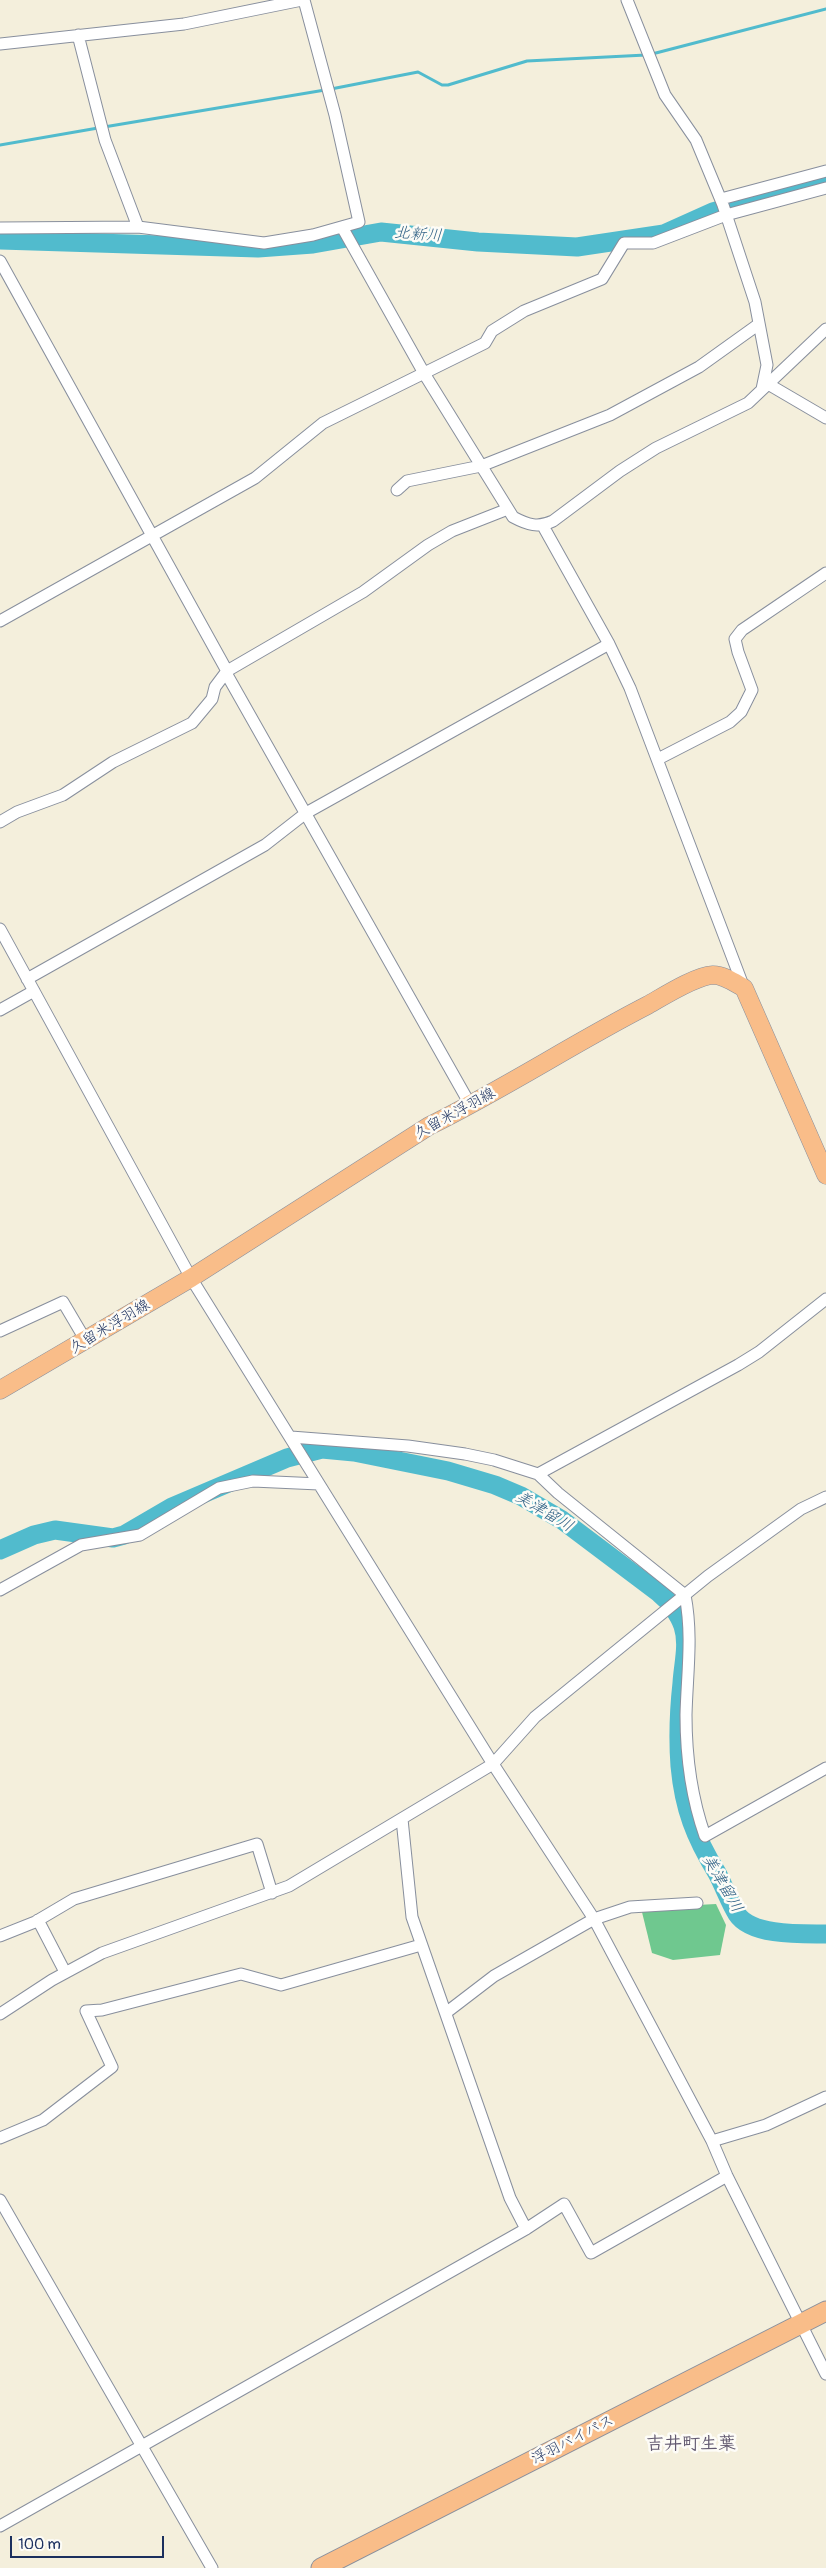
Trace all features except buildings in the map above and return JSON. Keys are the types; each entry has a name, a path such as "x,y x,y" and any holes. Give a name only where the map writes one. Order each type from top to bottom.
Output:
{"highway":[{"name":"浮羽バイパス","path":"321,2568 826,2312"}],"main road":[{"name":"久留米浮羽線","path":"0,1390 191,1278 429,1126 471,1106 615,1022 700,979 713,975 724,977 744,988"},
{"path":"744,988 826,1175"}],"street":[{"path":"0,44 184,24 303,0 330,96 359,222 343,230 264,243 138,227 0,228"},
{"path":"628,0 665,95 696,140 723,206 755,302 767,365 765,387"},
{"path":"78,35 104,134 138,227"},
{"path":"0,621 255,478 324,423 425,375 485,343 492,331 524,311 602,279 624,243 653,243 723,206 826,171"},
{"path":"723,206 826,188"},
{"path":"343,230 425,375 481,466 513,517 525,524 542,526 553,521 620,471 656,448 748,403 826,329"},
{"path":"0,261 154,536 226,672 471,1106"},
{"path":"396,490 407,481 481,466 610,415 698,367 759,324"},
{"path":"765,387 826,418"},
{"path":"0,822 17,812 63,794 114,762 192,723 212,699 215,688 226,672 363,592 428,545 452,531 508,509"},
{"path":"542,526 609,644 630,688 744,988"},
{"path":"658,759 730,722 741,712 752,690 735,639 742,630 826,573"},
{"path":"27,979 265,845 306,813 609,644"},
{"path":"0,929 191,1278 493,1764 594,1919 712,2141 727,2176 826,2374"},
{"path":"0,1010 34,991"},
{"path":"538,1474 752,1356 826,1299"},
{"path":"0,1331 63,1302 86,1341"},
{"path":"291,1437 408,1446 456,1452 494,1460 538,1474 558,1493 683,1597 690,1622 687,1726 695,1809 706,1836 826,1768"},
{"path":"0,1590 80,1544 140,1535 219,1488 253,1481 319,1484"},
{"path":"0,2014 65,1972 102,1953 289,1886 493,1764 535,1716 683,1597 772,1529 801,1509 826,1497"},
{"path":"402,1819 412,1917 447,2012 510,2198 526,2228"},
{"path":"0,1936 38,1920 74,1899 257,1844 272,1893"},
{"path":"447,2012 494,1976 594,1919 630,1907 697,1903"},
{"path":"38,1920 65,1972"},
{"path":"0,2138 43,2120 112,2067 86,2010 102,2010 241,1974 281,1985 421,1944"},
{"path":"712,2141 766,2124 826,2098"},
{"path":"0,2526 526,2228 564,2204 591,2253 727,2176"},
{"path":"0,2200 212,2568"},
{"path":"0,2226 12,2221"}],"green space":[{"path":"716,1904 726,1925 720,1955 673,1960 652,1953 641,1908"}],"waterway":[{"path":"652,54 826,9"},
{"path":"331,89 418,72 442,85 448,85 527,61 646,55"},
{"path":"104,127 325,90"},
{"path":"0,145 98,128"},
{"name":"北新川","path":"0,240 258,248 313,244 381,232 478,242 577,247 664,234 713,212 826,180"},
{"name":"美津留川","path":"0,1550 34,1535 55,1530 113,1538 124,1535 172,1507 287,1458 322,1449 354,1452 448,1471 495,1485 521,1496 562,1520 659,1593 679,1617 686,1640 679,1735 680,1766 684,1796 702,1847 720,1878 737,1914 744,1921 765,1930 826,1934"}],"district":[{"name":"吉井町生葉","path":"691,2444"}]}
